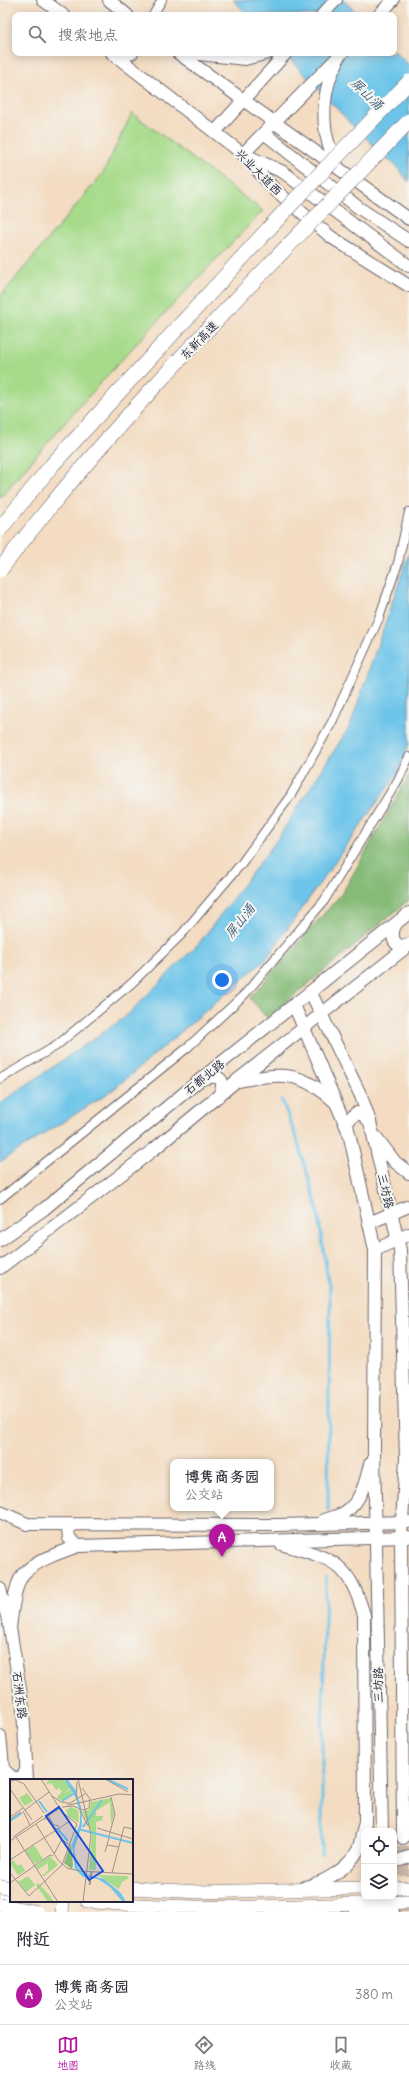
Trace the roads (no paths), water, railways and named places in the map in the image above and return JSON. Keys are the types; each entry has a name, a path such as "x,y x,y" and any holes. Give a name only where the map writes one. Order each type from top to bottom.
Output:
{"highway":[{"name":"东新高速","path":"0,529 53,464 295,200 409,82"},
{"name":"东新高速","path":"0,570 47,508 153,389 409,121"}],"main road":[{"path":"43,0 59,12"},
{"path":"109,0 123,12"},
{"path":"325,12 336,0"},
{"path":"382,12 393,0"},
{"name":"兴业大道西","path":"116,56 243,154 274,189 332,237 409,286"},
{"path":"182,56 409,219"},
{"path":"218,56 245,59 256,56"},
{"path":"215,132 283,56"},
{"path":"339,56 243,154 283,172 409,266"},
{"path":"337,166 328,141 325,101 331,72 340,56"},
{"path":"264,133 359,208 409,241"},
{"name":"石都北路","path":"0,1240 44,1209 201,1079 409,913"},
{"path":"396,924 392,931 392,938 397,945 403,947 409,945"},
{"name":"石都北路","path":"0,1268 147,1155 235,1082 409,945"},
{"name":"三坊路","path":"311,992 372,1127 391,1213 404,1236 407,1463 405,1522 403,1838"},
{"name":"三坊路","path":"294,1005 349,1133 375,1250 374,1452 382,1828"},
{"path":"201,1079 211,1076 218,1077 223,1086 219,1096"},
{"path":"235,1082 267,1076 295,1076 317,1088 336,1104"},
{"path":"349,1133 348,1122 356,1113 363,1115 395,1162 409,1173"},
{"path":"369,1223 409,1206"},
{"path":"375,1250 404,1236"},
{"path":"314,1523 345,1512 353,1505 363,1488 374,1452"},
{"path":"0,1512 10,1519 26,1524 276,1524 405,1522"},
{"path":"276,1524 285,1530 286,1533 276,1541"},
{"path":"73,1525 68,1529 69,1538 78,1546"},
{"path":"10,1628 14,1598 24,1572 54,1554 78,1546 405,1537 409,1555"},
{"path":"276,1541 331,1561 350,1579 357,1593 364,1615 365,1827 358,1849 351,1860 340,1870 317,1884 294,1890"},
{"name":"石洲东路","path":"0,1589 10,1628 23,1708 27,1775"},
{"path":"0,1736 6,1818 6,1912"},
{"path":"2,1776 13,1778 27,1775"},
{"path":"397,1861 409,1857"},
{"path":"0,1886 10,1888"},
{"path":"133,1888 198,1892 361,1888"},
{"path":"397,1888 409,1888"},
{"path":"62,1912 63,1902"},
{"path":"96,1902 139,1907 234,1908 409,1902"},
{"path":"0,1905 37,1912"},
{"path":"317,1905 393,1912"}],"street":[{"path":"155,12 162,0"},
{"path":"0,1079 56,1046 132,983 182,934 241,864 291,795 332,722 379,618 398,564 409,512"},
{"path":"0,1198 187,1048 245,994 324,901 398,780 409,757"}],"water":[{"path":"233,0 343,0 356,12 245,12"},
{"name":"屏山涌","path":"397,53 409,65 409,182 396,166 355,128 287,56 397,56"},
{"name":"屏山涌","path":"409,553 409,744 398,773 266,959 113,1090 0,1162 0,1103 124,1018 200,942 276,841 350,726"}],"waterway":[{"path":"282,1100 297,1139 317,1207 330,1293 328,1510"},
{"path":"322,1855 322,1744 326,1577"}],"tunnel":[{"path":"403,1838 403,1912"}],"place":[{"name":"博隽商务园","path":"222,1557"}]}
